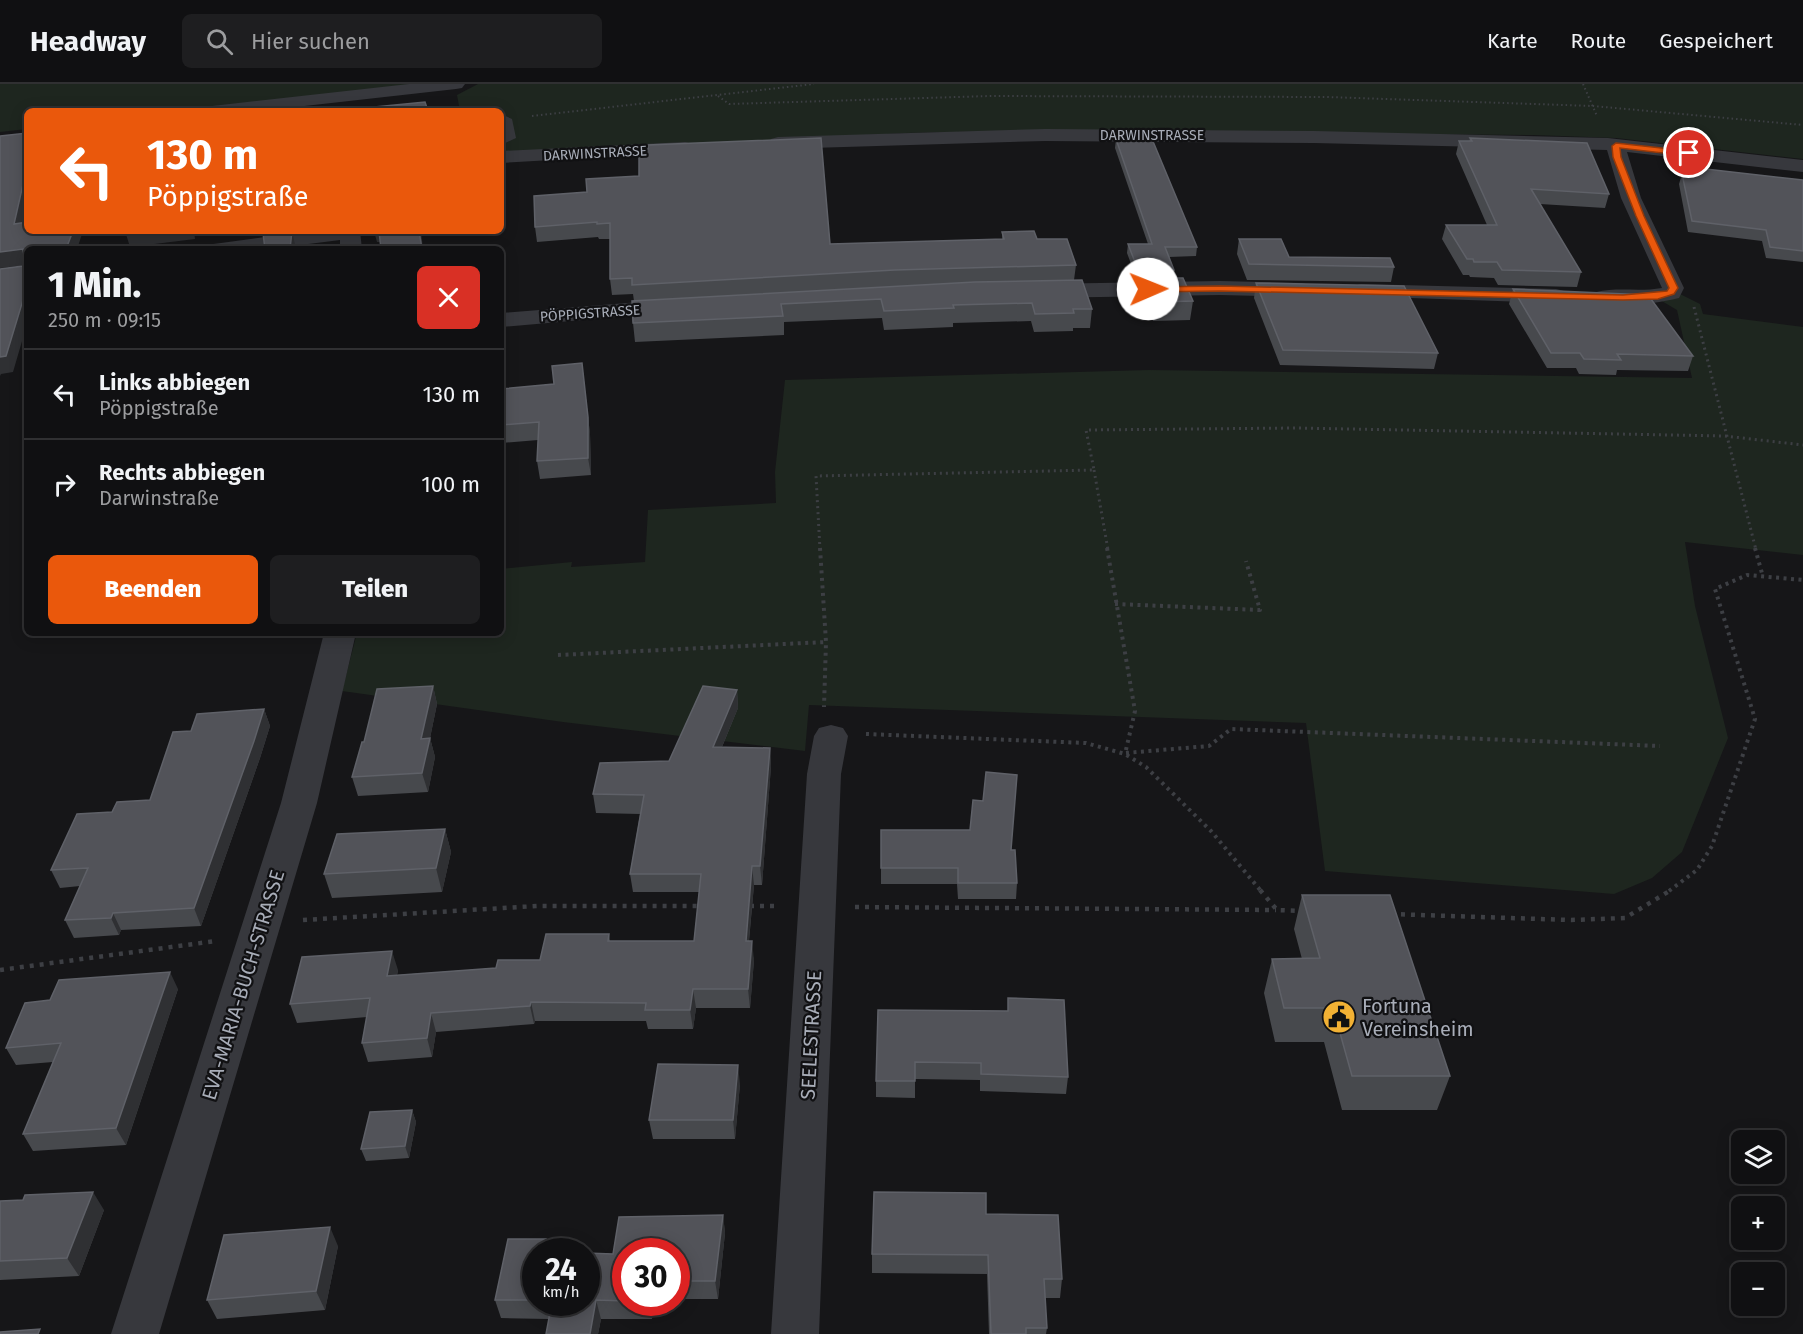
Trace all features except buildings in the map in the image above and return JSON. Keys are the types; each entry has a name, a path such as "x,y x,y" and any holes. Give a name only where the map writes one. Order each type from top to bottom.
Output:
{"street":[{"path":"239,108 452,84 452,108"},
{"name":"DARWINSTRASSE","path":"763,144 1045,135 1513,141 1616,146 1803,166"},
{"path":"1016,291 1220,288 1643,298 1671,292 1673,288 1640,216 1617,157 1616,146"},
{"name":"DARWINSTRASSE","path":"504,157 705,147"},
{"path":"243,246 335,234"},
{"name":"PÖPPIGSTRASSE","path":"504,320 699,305"},
{"name":"EVA-MARIA-BUCH-STRASSE","path":"135,1334 299,803 339,636"},
{"name":"SEELESTRASSE","path":"795,1334 824,774 831,736"}],"lane":[{"path":"504,121 510,138 504,140"}],"path":[{"path":"504,118 814,84"},
{"path":"718,96 729,104 990,96 1350,98 1593,106 1803,125"},
{"path":"1671,292 1694,307 1763,577"},
{"path":"1125,753 1135,711 1086,430 1296,428 1725,435 1803,445"},
{"path":"1094,470 816,476 826,642 824,717 831,736 874,734 1086,743 1125,753 1209,746 1232,729 1660,746"},
{"path":"1115,604 1260,610 1246,561"},
{"path":"1388,914 1571,920 1625,918 1659,899 1697,870 1712,846 1755,719 1715,589 1747,575 1803,580"},
{"path":"558,655 826,642"},
{"path":"1125,753 1146,767 1212,831 1277,910"},
{"path":"0,970 261,929 537,906 712,906"},
{"path":"747,906 1310,911"}],"shaded area":[{"path":"0,84 424,84 204,108 24,108 24,129 0,132"},
{"path":"478,84 1803,84 1803,159 1616,138 1533,135 1008,131 906,133 504,154 504,108 459,108 457,95"},
{"path":"1678,293 1700,304 1703,314 1803,327 1803,555 1685,542 1695,606 1728,738 1682,852 1652,878 1614,894 1325,871 1306,723 809,705 805,751 563,722 342,691 356,636 504,636 504,569 572,562 571,567 645,562 648,510 776,503 775,472 785,380 1149,370 1692,378 1677,310 1660,300"}],"place":[{"name":"Fortuna Vereinsheim","path":"1339,1017"}],"route":[{"path":"1148,289 1220,288 1643,298 1658,296 1671,292 1673,288 1640,216 1617,157 1616,146 1689,153"}]}
